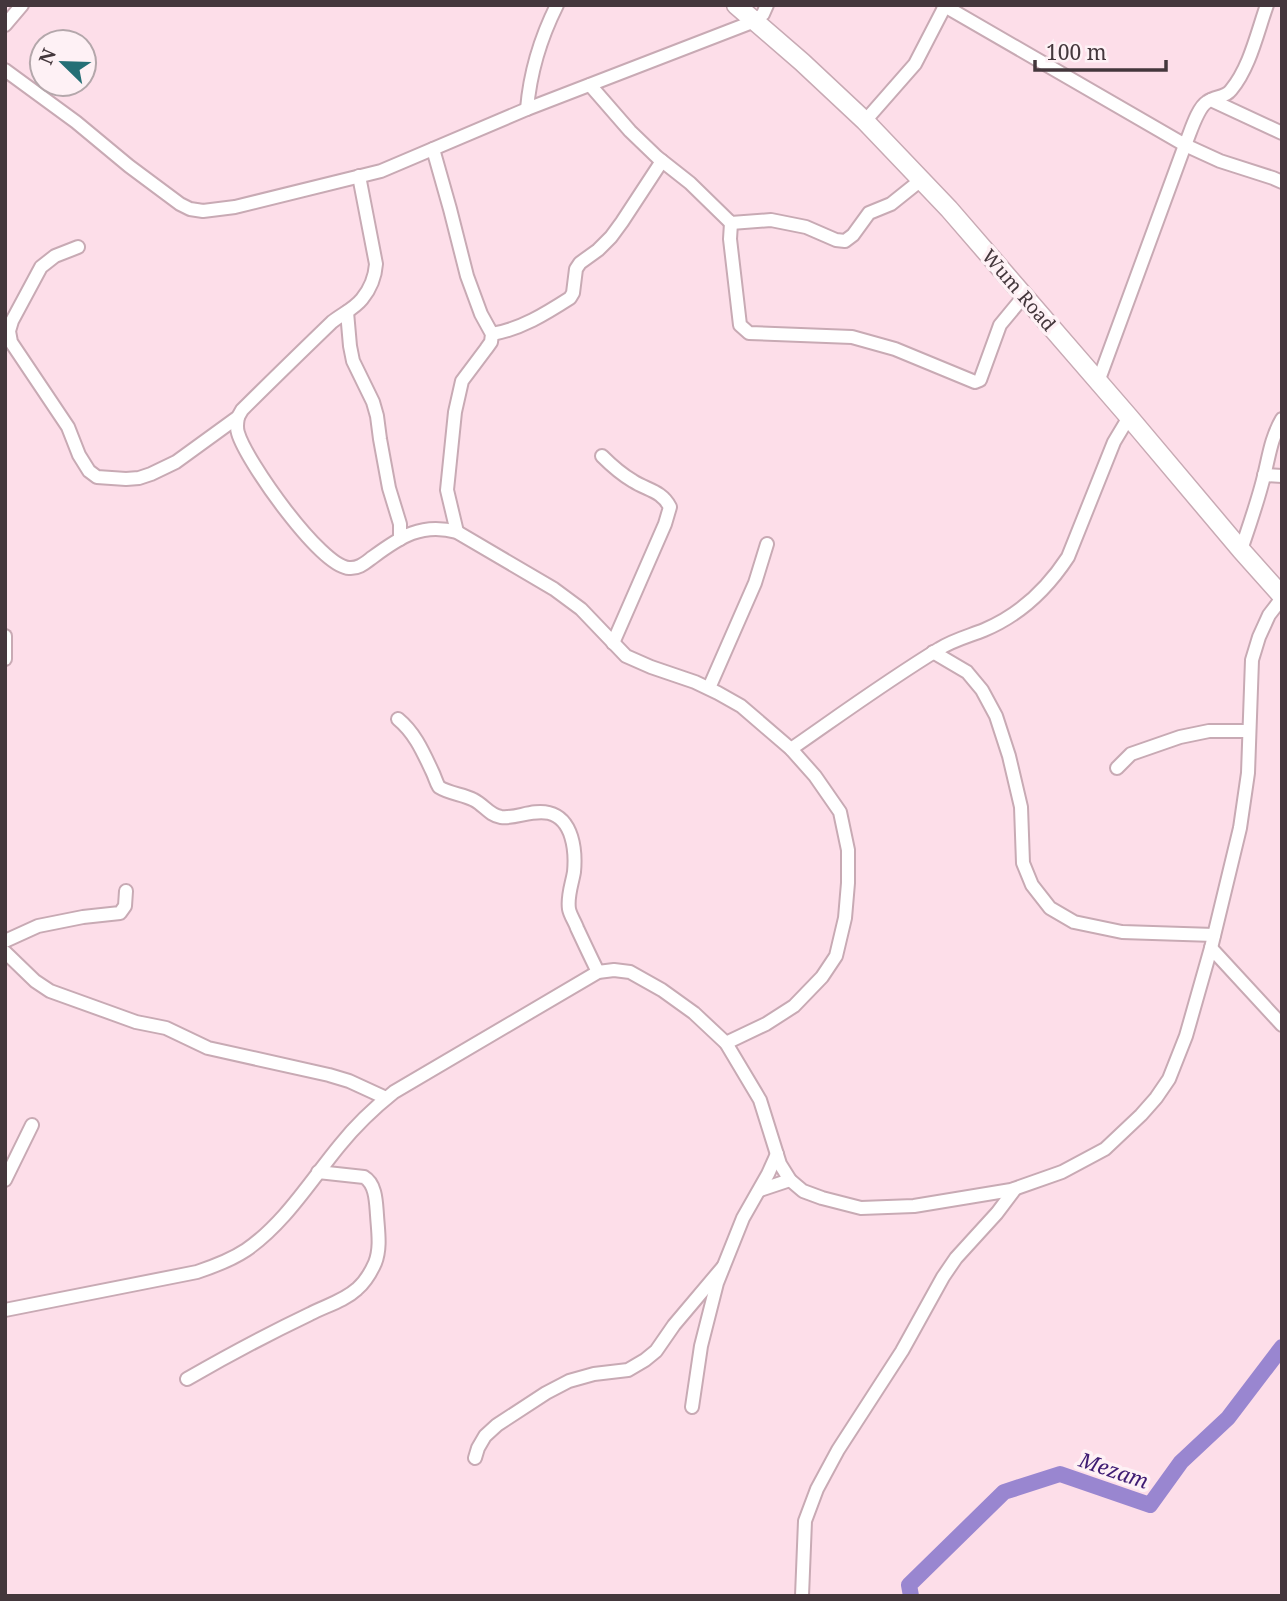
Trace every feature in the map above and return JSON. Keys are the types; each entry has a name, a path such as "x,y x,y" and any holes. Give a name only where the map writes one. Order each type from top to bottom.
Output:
{"highway":[{"name":"Wum Road","path":"736,5 865,121 949,209 1282,597"}],"street":[{"path":"5,24 22,5"},
{"path":"527,109 536,60 557,5"},
{"path":"5,70 180,204 203,211 235,207 381,171 527,109 755,21 763,14 767,5"},
{"path":"1098,382 1200,110 1205,103 1223,97 1233,89 1244,68 1267,5"},
{"path":"865,121 915,64 944,6 1185,145 1220,161 1282,182"},
{"path":"590,85 630,131 731,223 771,220 806,227 845,241 853,235 869,213 891,204 921,180"},
{"path":"1211,100 1282,132"},
{"path":"433,149 467,276 481,314 492,334 491,342 462,381 455,412 447,490 457,531"},
{"path":"492,334 525,325 572,296 576,269 580,263 611,237 662,161"},
{"path":"359,176 376,275 361,300 338,317 242,410 237,426 243,446 266,484 303,531 334,562 354,569 363,565 403,533 428,528 457,531 554,589 581,609 626,656 709,688 741,706 792,749 816,776 841,812 848,850 845,918 836,956 822,978 794,1006 726,1044"},
{"path":"731,223 730,239 740,326 748,333 852,337 895,349 975,382 980,380 1000,325 1024,296"},
{"path":"78,247 55,256 41,267 9,331 11,342 68,427 79,455 89,471 97,477 113,479 139,478 151,474 176,462 238,417"},
{"path":"347,312 353,361 376,408 389,488 403,533"},
{"path":"792,749 933,652 1019,611 1044,589 1068,557 1114,442 1129,416"},
{"path":"1241,550 1264,475 1270,442 1282,419"},
{"path":"602,456 616,471 666,499 670,507 613,643"},
{"path":"1264,475 1282,476"},
{"path":"709,688 755,583 767,544"},
{"path":"5,1310 197,1272 224,1263 247,1249 272,1227 350,1133 386,1098 598,972 630,972 662,990 694,1013 726,1044 760,1100 780,1164 790,1180 803,1191 822,1198 861,1208 914,1206 1014,1189 1062,1172 1105,1149 1156,1098 1169,1079 1186,1036 1240,828 1248,773 1252,660 1269,615 1282,597"},
{"path":"5,636 5,659"},
{"path":"933,652 967,672 982,690 996,716 1021,807 1023,863 1032,885 1050,908 1074,922 1122,932 1212,942 1282,1025"},
{"path":"398,719 408,727 423,750 439,787 473,799 496,816 550,813 565,824 575,853 568,898 569,911 598,972"},
{"path":"1117,768 1131,754 1180,737 1209,731 1249,731"},
{"path":"5,942 38,926 120,913 125,906 126,891"},
{"path":"5,953 34,981 50,990 136,1022 166,1028 208,1048 329,1075 386,1098"},
{"path":"5,1180 11,1153 32,1125"},
{"path":"692,1407 701,1346 717,1283 743,1219 777,1154"},
{"path":"187,1379 302,1317 348,1296 368,1276 379,1249 373,1187 364,1177 318,1172"},
{"path":"760,1189 790,1180"},
{"path":"802,1596 805,1521 817,1489 838,1450 902,1351 943,1277 1014,1189"},
{"path":"475,1458 485,1437 497,1425 546,1392 569,1381 594,1374 628,1370 645,1360 656,1351 674,1325 723,1268"}],"waterway":[{"name":"Mezam","path":"911,1596 909,1585 1004,1492 1060,1474 1150,1505 1181,1462 1228,1418 1282,1347"}]}
